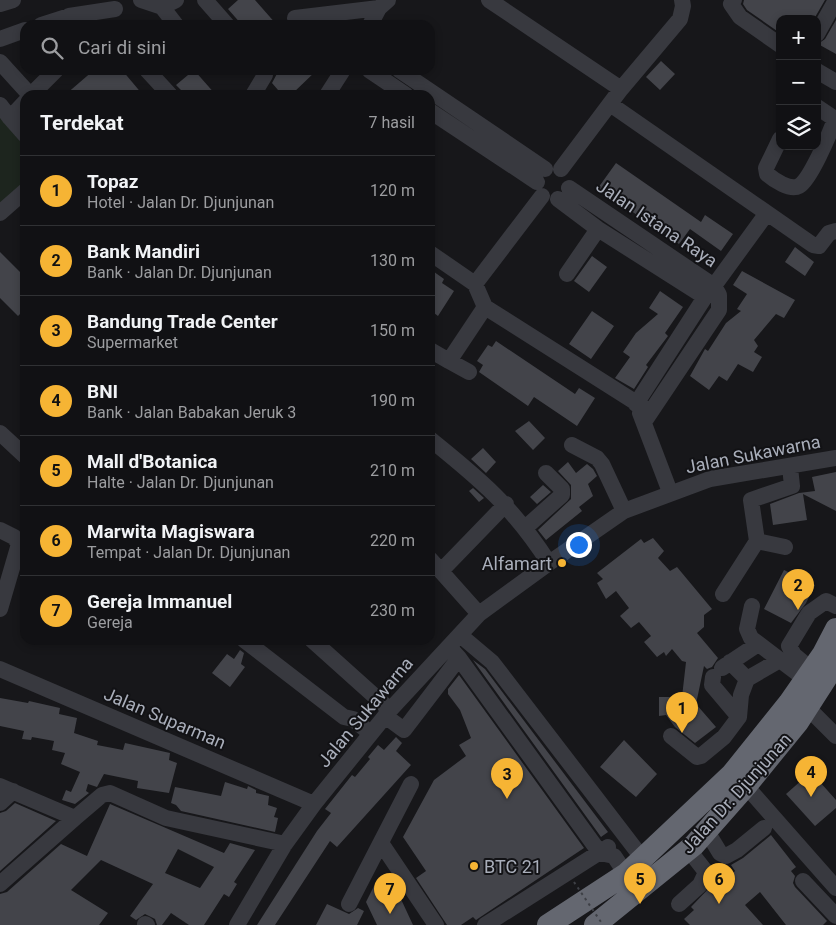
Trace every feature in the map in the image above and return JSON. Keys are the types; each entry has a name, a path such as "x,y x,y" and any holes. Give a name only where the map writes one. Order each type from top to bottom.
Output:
{"highway":[{"name":"Jalan Dr. Djunjunan","path":"548,925 634,867 732,774 808,675 836,630"},
{"name":"Jalan Dr. Djunjunan","path":"594,925 688,849 706,830 746,786 808,708 836,663"}],"street":[{"path":"0,4 13,0"},
{"path":"141,0 169,4 174,20"},
{"path":"205,0 223,20"},
{"path":"489,0 621,89"},
{"path":"475,284 552,184 621,89 680,18 683,6 682,0"},
{"path":"734,0 731,4 740,17 776,42"},
{"path":"821,27 836,0"},
{"path":"295,18 384,4"},
{"path":"373,20 384,4"},
{"path":"75,20 116,11"},
{"path":"0,39 20,32"},
{"path":"0,62 26,90"},
{"path":"821,73 836,82"},
{"path":"36,90 51,75"},
{"path":"152,75 166,90"},
{"path":"256,90 265,75"},
{"path":"329,90 340,75"},
{"path":"376,75 399,90"},
{"name":"Jalan Istana Raya","path":"406,75 426,90"},
{"name":"Jalan Istana Raya","path":"435,97 552,184 709,292"},
{"path":"20,104 5,111 20,129"},
{"path":"610,104 817,247 829,233 836,231"},
{"path":"776,147 766,168 767,174 792,187 798,187 804,182 825,146 834,122 832,117 821,110"},
{"name":"Jalan Istana Raya","path":"435,114 552,184 598,229 709,292"},
{"path":"0,213 20,195"},
{"path":"643,412 709,292 767,213"},
{"path":"567,274 598,229"},
{"path":"435,256 475,284 485,307 643,412 670,492"},
{"path":"449,361 485,307"},
{"path":"435,353 469,372"},
{"path":"0,433 20,451"},
{"path":"435,443 480,479 506,504 549,563"},
{"path":"572,445 596,458 602,464 624,511"},
{"name":"Jalan Sukawarna","path":"238,925 285,844 314,804 387,713 456,647 480,614 624,511 670,492 710,479 836,458"},
{"path":"723,594 757,541 751,500 792,486 790,467"},
{"path":"525,528 562,495 562,489 546,473"},
{"path":"480,614 436,564 506,504"},
{"path":"0,530 14,537 19,544 0,609"},
{"path":"757,541 785,547"},
{"path":"808,675 789,646 809,613 818,605 826,601 836,606"},
{"path":"752,606 747,629 751,638 778,661 808,675"},
{"path":"739,716 712,686 721,669 758,644"},
{"path":"250,645 344,718 353,719 367,738"},
{"path":"317,645 404,730 456,647"},
{"path":"456,647 600,852 614,856 634,867"},
{"path":"456,647 492,662 634,867"},
{"path":"671,736 699,757 724,737 739,716 741,695 747,679 778,661"},
{"name":"Jalan Suparman","path":"0,669 314,804"},
{"path":"721,669 747,679"},
{"path":"808,708 836,736"},
{"path":"349,904 411,784"},
{"path":"746,786 836,888"},
{"path":"0,803 6,789 75,818"},
{"path":"0,884 102,795 110,793 166,818 285,844"},
{"path":"706,830 720,854 726,856 737,850 764,828"},
{"path":"381,843 436,925"},
{"path":"679,904 700,885 706,872 688,849"},
{"path":"486,925 600,852"},
{"path":"803,881 836,916"}],"path":[{"path":"574,882 603,925"}],"shaded area":[{"path":"0,117 20,141 20,185 0,203"}],"building":[{"path":"238,0 255,0 273,20 238,20 228,9"},
{"path":"744,0 825,0 816,15 776,15 776,30 747,10 743,4"},
{"path":"836,20 836,54 821,46 821,42 825,39"},
{"path":"661,61 675,74 660,90 646,77"},
{"path":"88,75 126,75 139,90 71,90"},
{"path":"188,75 198,75 212,90 181,90 176,85"},
{"path":"276,75 312,75 296,90 278,90 272,83"},
{"path":"616,163 701,222 705,215 733,234 721,251 690,229 679,244 598,188"},
{"path":"795,247 814,262 805,276 785,262"},
{"path":"0,252 20,272 20,314 18,316 0,298"},
{"path":"592,256 607,267 589,292 574,281"},
{"path":"742,271 795,300 784,318 776,314 754,340 758,346 754,352 762,357 753,372 738,364 727,381 719,376 709,390 690,376 705,349 708,351 726,323 741,311 737,309 747,294 733,285"},
{"path":"435,273 444,279 442,283 454,291 438,316 435,314"},
{"path":"660,291 683,307 665,333 668,336 646,365 648,367 634,389 615,378 630,357 623,352 636,333 658,314 649,308"},
{"path":"592,311 614,326 591,359 569,344"},
{"path":"496,341 575,394 579,388 595,398 577,426 534,397 528,406 479,372 483,365 477,361 488,345 492,347"},
{"path":"529,421 545,438 533,450 515,431"},
{"path":"483,448 496,462 486,473 471,459"},
{"path":"568,462 576,473 587,464 593,469 597,476 588,484 593,496 579,507 582,511 546,540 538,530 571,499 571,485 558,471"},
{"path":"836,472 836,511 803,494 807,520 773,525 770,504 799,493 815,491 812,477"},
{"path":"543,485 551,492 537,504 530,497"},
{"path":"473,488 484,498 479,502 469,491"},
{"path":"653,538 664,551 658,558 670,571 677,567 712,609 704,615 704,627 697,633 718,658 712,667 707,669 704,666 696,704 716,727 695,743 675,727 666,715 659,716 659,697 682,697 686,662 682,661 672,649 666,656 664,652 657,657 644,642 651,636 639,622 631,628 620,616 629,608 616,591 606,599 597,583 603,579 597,573 641,539 644,543"},
{"path":"784,570 815,585 806,603 791,623 764,609"},
{"path":"240,650 244,653 241,664 245,667 230,687 212,673 227,654 234,659"},
{"path":"473,660 485,669 608,832 601,837"},
{"path":"459,675 584,848 476,920 473,917 461,925 447,925 416,878 426,871 403,837 434,780 466,756 459,745 471,738 460,710 448,694 448,689"},
{"path":"0,698 28,703 29,701 60,708 59,714 77,718 74,733 98,741 97,745 123,750 125,743 170,753 169,760 177,763 169,793 137,788 138,781 104,774 97,787 88,784 86,791 89,793 75,804 62,800 66,790 71,792 80,772 61,764 65,753 52,750 54,741 32,737 31,740 22,739 24,731 0,726"},
{"path":"396,737 402,743 396,751 411,765 337,847 330,841 275,925 257,925 317,831 331,813 325,809 352,775 355,777 370,759 368,757 378,745 384,750"},
{"path":"624,740 657,774 636,797 600,767"},
{"path":"811,772 836,800 836,808 815,826 786,794"},
{"path":"225,782 247,789 248,786 256,790 256,793 269,796 268,805 277,808 274,817 278,818 275,832 181,811 176,805 171,803 175,787 221,796"},
{"path":"15,803 56,821 0,871 0,813 6,811"},
{"path":"110,804 224,853 230,843 255,850 234,882 237,884 229,897 224,894 204,925 189,925 171,913 162,925 157,925 155,919 145,914 136,920 130,916 153,884 101,860 71,890 108,913 99,925 0,925 0,894 7,892 61,844 87,856","holes":["178,849 214,867 200,888 165,873"]},
{"path":"771,835 796,867 791,871 795,876 793,883 795,887 827,921 823,925 786,925 760,892 745,905 763,925 690,925 684,919 694,910 691,907 710,887 714,891 735,871 731,865 743,858"},
{"path":"388,880 393,882 413,925 377,925 366,902 374,886"},
{"path":"327,904 349,914 358,908 364,911 357,925 316,925"}],"place":[{"name":"Alfamart","path":"562,563"},
{"name":"Bank Mandiri","path":"798,610"},
{"name":"Topaz","path":"682,733"},
{"name":"BNI","path":"811,797"},
{"name":"Bandung Trade Center","path":"507,799"},
{"name":"BTC 21","path":"474,866"},
{"name":"Mall d'Botanica","path":"640,904"},
{"name":"Marwita Magiswara","path":"719,904"},
{"name":"Gereja Immanuel","path":"390,914"}]}
